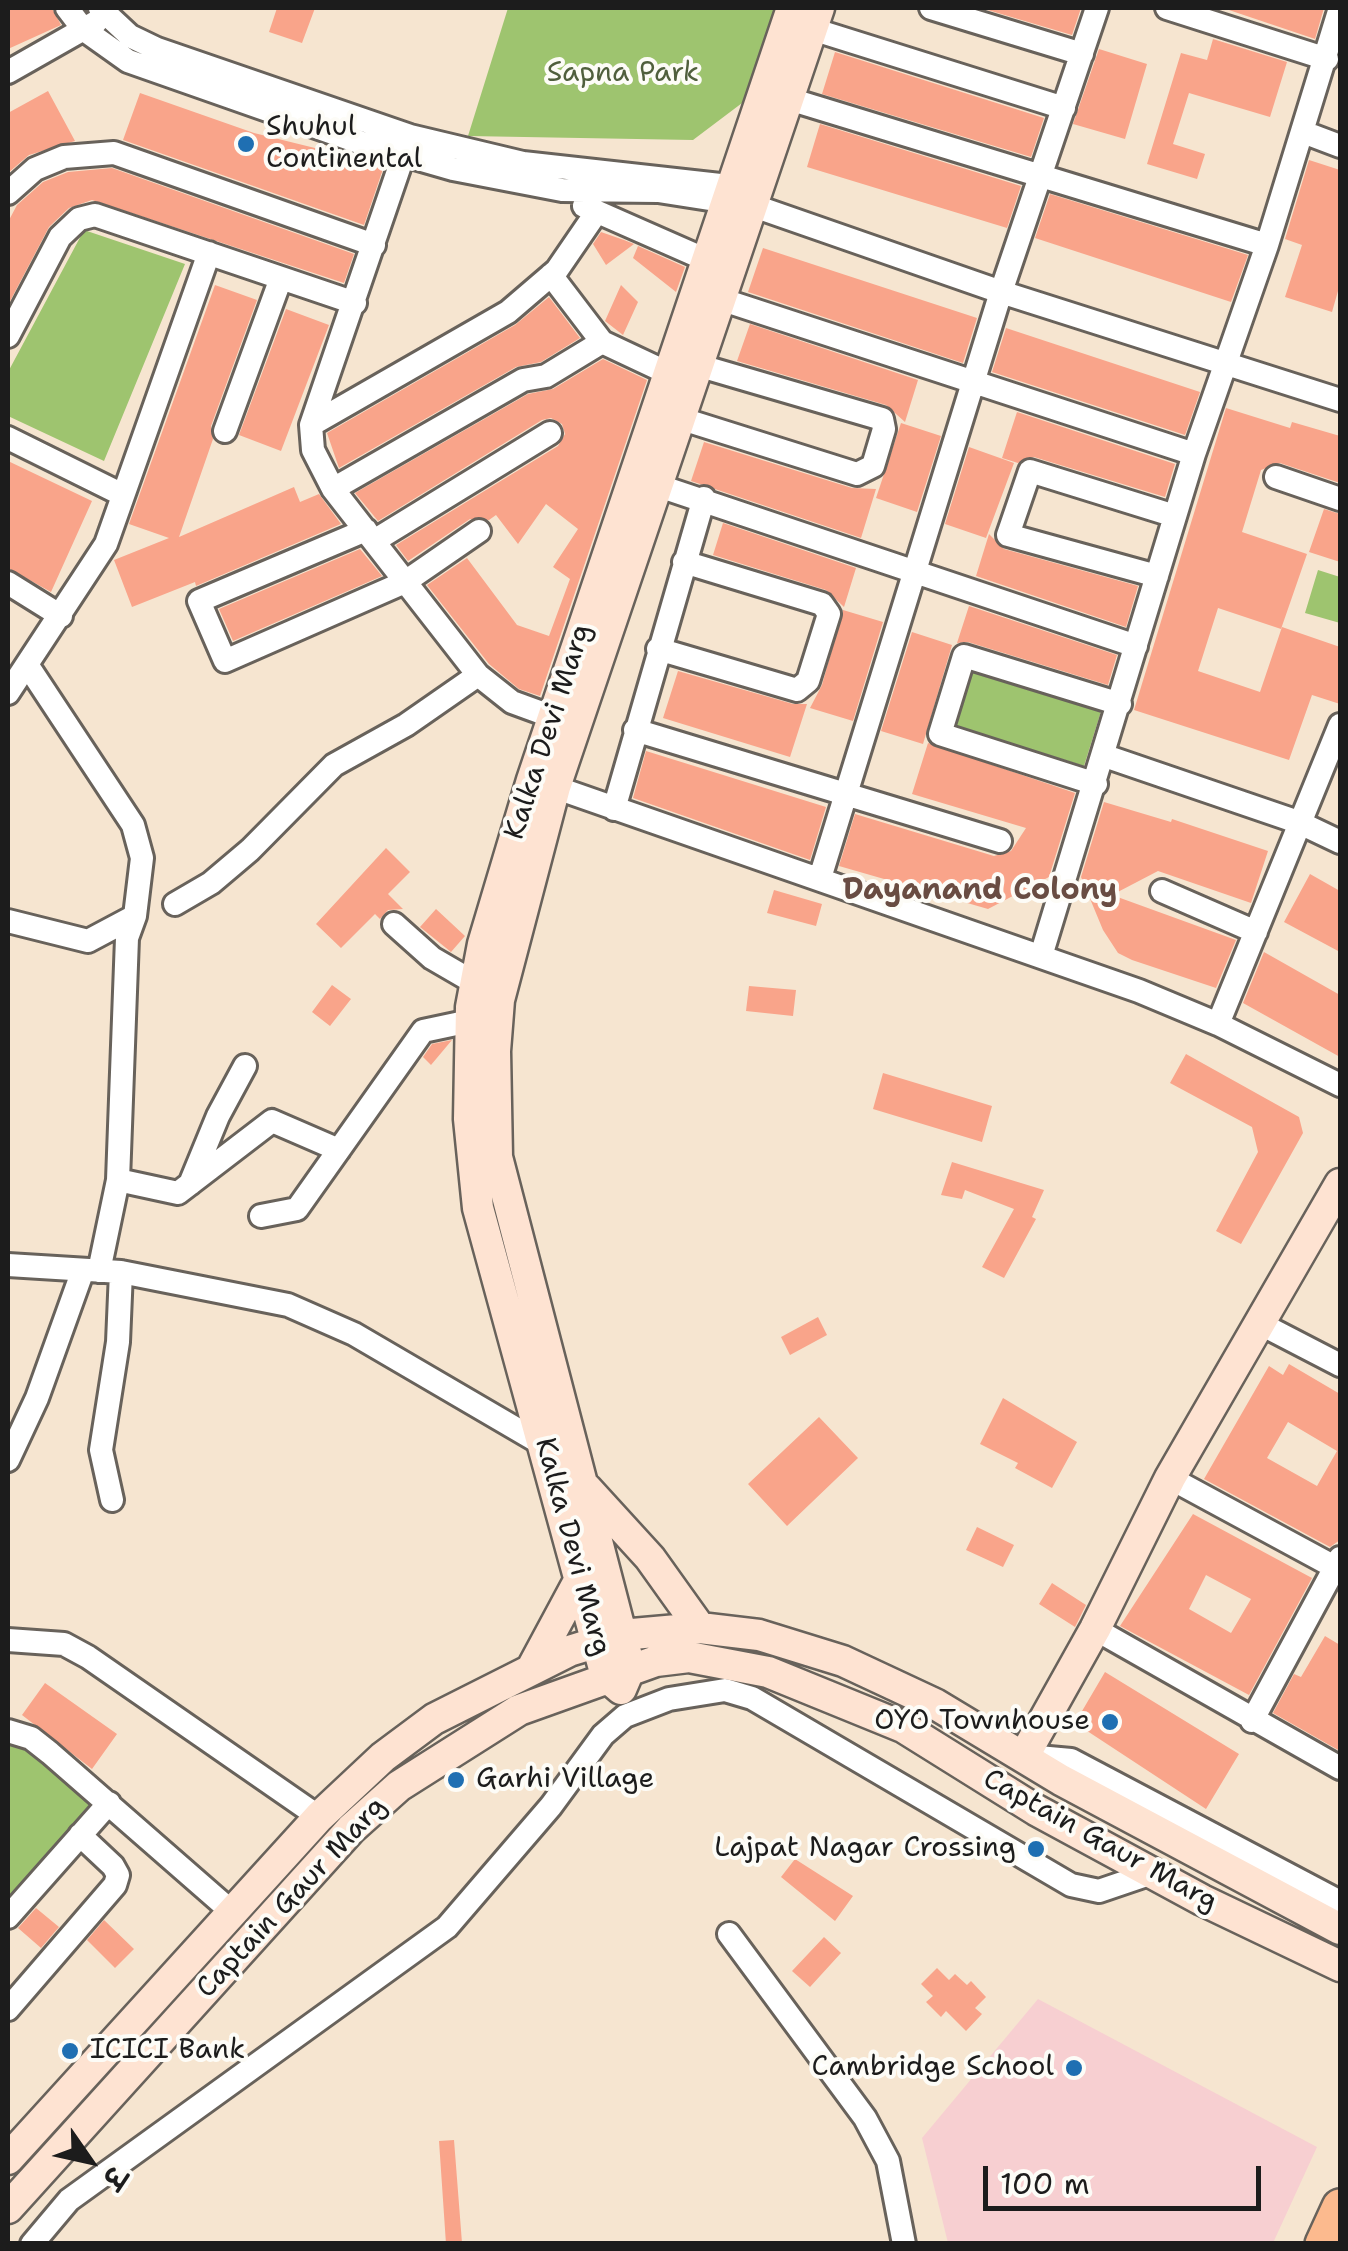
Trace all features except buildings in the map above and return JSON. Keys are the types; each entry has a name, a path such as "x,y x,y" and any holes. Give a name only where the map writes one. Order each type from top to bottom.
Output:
{"main road":[{"path":"1323,2244 1340,2207"}],"street":[{"path":"67,8 83,30 106,49 142,66 562,190 744,195"},
{"path":"931,8 1082,54"},
{"path":"820,878 1001,292 1098,8"},
{"path":"1167,8 1327,59"},
{"path":"1041,956 1194,454 1267,245 1340,8"},
{"path":"8,72 83,30 103,12 130,36 157,49 407,145 744,195 1001,292 1340,400"},
{"path":"808,15 1064,108"},
{"name":"Kalka Devi Marg","path":"609,1637 581,1577 478,1208 470,1134 470,1021 475,983 543,783 679,418 684,369 709,261 789,99 808,15"},
{"name":"Kalka Devi Marg","path":"620,1687 582,1475 505,1198 496,1128 499,1000 553,717 684,369 720,300 744,195 808,15"},
{"path":"789,99 1267,245"},
{"path":"1303,132 1340,146"},
{"path":"407,145 311,426 313,450 333,488 478,676 512,702 553,717"},
{"path":"8,193 34,170 64,157 114,153 374,245"},
{"path":"562,190 596,213 709,261"},
{"path":"311,426 508,312 551,275 596,213"},
{"path":"8,336 60,238 79,219 95,215 355,303"},
{"path":"8,693 106,544 209,253"},
{"path":"551,275 602,342 684,369 882,419 884,430 872,466 857,474 679,418"},
{"path":"225,431 280,278"},
{"path":"720,300 1194,454"},
{"path":"333,488 523,380 546,376 602,342"},
{"path":"479,531 405,582 224,661 200,602 370,535 550,433"},
{"path":"8,438 123,495"},
{"path":"1157,576 1008,534 1030,471 1176,516"},
{"path":"1276,478 1340,499"},
{"path":"656,484 1136,646"},
{"path":"614,809 704,498"},
{"path":"658,649 798,690 808,681 830,614 822,604 684,562"},
{"path":"8,584 60,616"},
{"path":"1096,784 940,734 964,656 1120,704"},
{"path":"8,1460 101,1271 118,1180 127,938 135,916 142,858 133,825 28,666"},
{"path":"174,904 211,884 334,766 406,725 478,676"},
{"path":"1218,1024 1340,725"},
{"path":"635,730 845,797 1000,841"},
{"path":"1105,756 1298,822 1340,842"},
{"path":"543,783 1041,956 1218,1024 1340,1085"},
{"path":"1162,892 1256,932"},
{"path":"8,921 88,941 135,916"},
{"path":"394,924 432,958 475,983"},
{"path":"261,1216 297,1209 424,1032 470,1021"},
{"path":"189,1188 218,1116 245,1066"},
{"path":"118,1180 164,1192 189,1188 258,1128 272,1121 339,1150"},
{"path":"1340,1184 1170,1478 1096,1629 1024,1756 1072,1760 1340,1902"},
{"path":"8,1265 101,1271 288,1305 354,1334 546,1447 582,1475 650,1558 700,1628"},
{"path":"101,1271 118,1342 102,1450 112,1500"},
{"path":"1257,1322 1340,1366"},
{"path":"1170,1478 1339,1565 1252,1721"},
{"path":"531,1670 581,1577"},
{"name":"Captain Gaur Marg","path":"8,2156 319,1817 383,1757 434,1719 531,1670 609,1637 700,1628 759,1636 843,1661 936,1704 1061,1780 1340,1928"},
{"path":"1096,1629 1340,1768"},
{"path":"8,1640 64,1644 88,1656 319,1817"},
{"name":"Captain Gaur Marg","path":"8,2208 338,1843 399,1786 519,1710 620,1687 689,1658 768,1672 903,1727 1036,1810 1152,1873 1340,1966"},
{"path":"32,2244 69,2200 447,1928 551,1806 603,1735 620,1687 669,1699 725,1690 782,1714 1071,1885 1099,1890 1152,1873"},
{"path":"8,1731 30,1738 109,1802 232,1912"},
{"path":"8,1917 109,1802"},
{"path":"8,2009 115,1885 118,1876 113,1866 80,1835"},
{"path":"729,1934 865,2118 888,2161 904,2244"}],"shaded area":[{"name":"Cambridge School","path":"1038,1999 1317,2147 1273,2243 948,2243 922,2138"}],"green space":[{"name":"Sapna Park","path":"508,8 779,8 754,94 693,140 468,136"},
{"path":"84,230 185,264 104,461 8,416 8,372"},
{"path":"1318,570 1340,577 1340,623 1305,613"},
{"path":"972,664 1103,705 1084,766 953,725"},
{"path":"8,1731 109,1803 8,1917"}],"place":[{"name":"Shuhul Continental","path":"246,144"},
{"name":"OYO Townhouse","path":"1110,1722"},
{"name":"Garhi Village","path":"456,1780"},
{"name":"Lajpat Nagar Crossing","path":"1036,1849"},
{"name":"ICICI Bank","path":"70,2051"},
{"name":"Cambridge School","path":"1074,2068"}],"district":[{"name":"Dayanand Colony","path":"980,891"}]}
